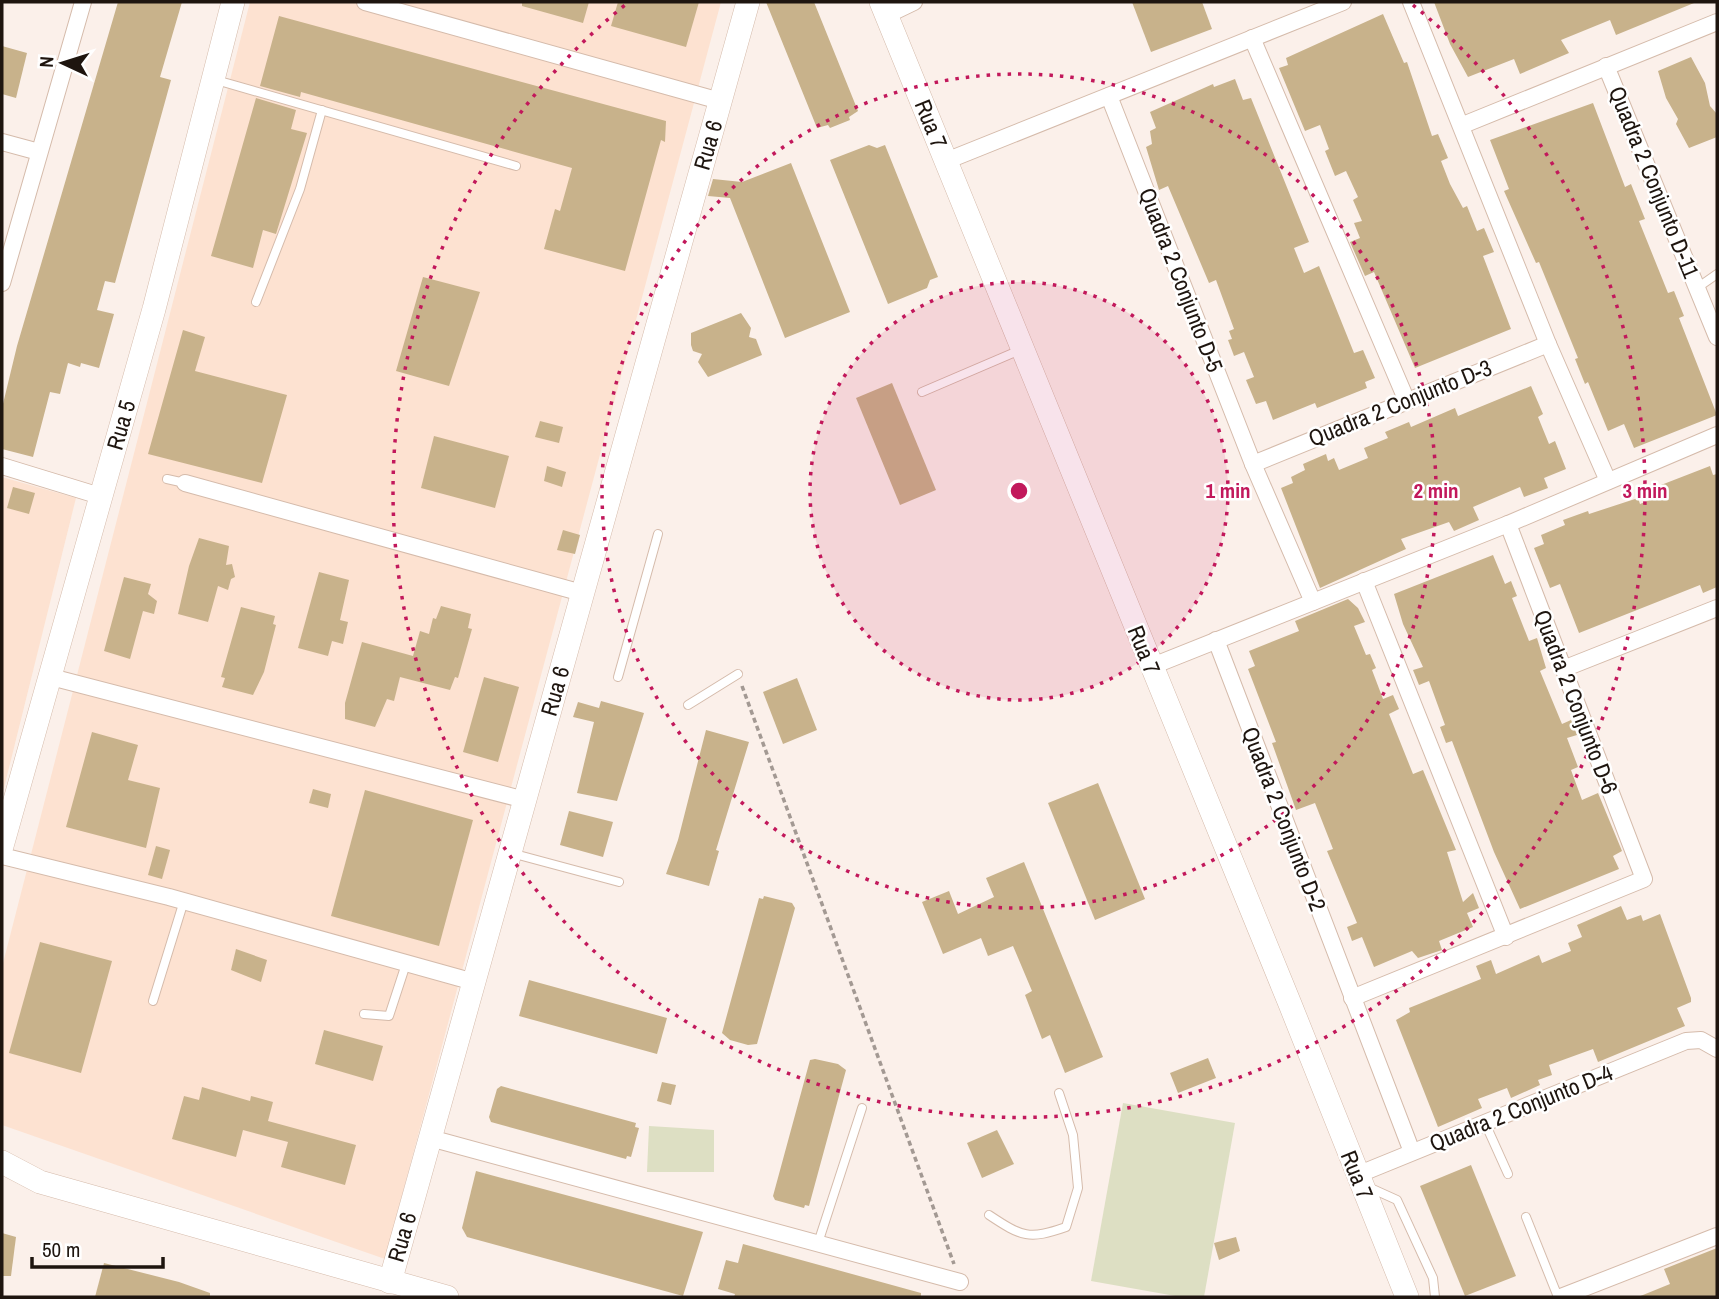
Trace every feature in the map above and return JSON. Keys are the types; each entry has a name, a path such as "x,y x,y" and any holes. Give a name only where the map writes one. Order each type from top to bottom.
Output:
{"street":[{"path":"2,283 83,2"},
{"name":"Rua 5","path":"2,846 4,820 51,677 153,309 233,2"},
{"name":"Rua 6","path":"365,2 720,101"},
{"name":"Rua 6","path":"390,1282 748,2"},
{"path":"884,8 914,2"},
{"path":"946,161 1252,38 1303,9 1343,2"},
{"path":"1411,2 1548,344 1608,481"},
{"name":"Rua 7","path":"884,8 1407,1297"},
{"path":"1462,125 1717,22"},
{"path":"1252,38 1406,400"},
{"name":"Quadra 2 Conjunto D-11","path":"1606,66 1717,337"},
{"name":"Quadra 2 Conjunto D-5","path":"1109,96 1253,464 1313,602"},
{"path":"2,142 40,152"},
{"name":"Quadra 2 Conjunto D-3","path":"1253,464 1548,344"},
{"path":"1150,667 1508,524 1717,435"},
{"path":"2,466 100,496"},
{"path":"185,483 582,593"},
{"name":"Quadra 2 Conjunto D-6","path":"1506,937 1644,880 1508,524"},
{"path":"1352,998 1506,937 1364,581"},
{"path":"1563,669 1717,608"},
{"name":"Quadra 2 Conjunto D-2","path":"1216,640 1412,1152"},
{"path":"51,677 525,800"},
{"path":"2,856 169,898 474,982"},
{"name":"Quadra 2 Conjunto D-4","path":"1359,1180 1412,1152 1686,1041 1701,1040 1717,1049"},
{"path":"430,1138 960,1282"},
{"path":"2,1162 40,1182 447,1297"},
{"path":"2,1182 40,1182"},
{"path":"1560,1297 1588,1292 1717,1236"}],"lane":[{"path":"213,79 516,166"},
{"path":"256,302 300,189 322,110"},
{"path":"1697,288 1717,274"},
{"path":"922,392 1023,349"},
{"path":"167,480 185,483"},
{"path":"618,677 658,534"},
{"path":"688,705 738,674"},
{"path":"510,853 619,882"},
{"path":"153,1001 183,904"},
{"path":"364,1014 389,1016 406,964"},
{"path":"989,1215 1014,1232 1039,1237 1066,1227 1078,1188 1073,1135 1059,1093"},
{"path":"818,1243 862,1108"},
{"path":"1485,1123 1508,1174"},
{"path":"1359,1180 1397,1200 1433,1278 1435,1297"},
{"path":"1526,1217 1560,1297"}],"path":[{"path":"738,674 960,1282"}],"shaded area":[{"path":"250,2 721,2 385,1259 2,1125 2,967"},
{"path":"2,477 76,498 2,796"}],"green space":[{"path":"1123,1103 1235,1123 1204,1297 1181,1297 1091,1281"},
{"path":"649,1126 714,1130 714,1172 647,1172"}],"building":[{"path":"118,2 182,2 160,77 171,80 115,283 105,281 97,310 114,314 99,368 68,363 60,394 50,392 33,457 2,449 2,408 17,346"},
{"path":"522,2 589,2 583,23 522,6"},
{"path":"618,2 699,2 686,47 611,26"},
{"path":"766,2 814,2 858,111 849,117 850,120 830,128 828,125 817,128"},
{"path":"1132,2 1202,2 1212,29 1151,52"},
{"path":"1434,2 1694,3 1616,35 1610,20 1561,40 1569,53 1520,74 1514,59 1468,77 1450,44"},
{"path":"1383,14 1404,63 1407,62 1432,136 1438,134 1448,158 1441,161 1450,184 1463,208 1467,206 1477,231 1484,228 1494,252 1483,256 1511,329 1415,368 1374,272 1365,276 1350,242 1360,238 1354,223 1362,221 1353,200 1358,197 1346,171 1335,176 1325,151 1329,149 1320,125 1305,131 1279,68 1288,65 1286,58"},
{"path":"279,16 666,121 665,142 661,140 625,271 544,249 555,209 560,211 572,168 301,92 300,97 260,86"},
{"path":"2,46 27,53 16,98 2,94"},
{"path":"1691,57 1705,83 1710,106 1717,114 1717,137 1689,148 1676,124 1678,119 1666,98 1658,71"},
{"path":"1235,79 1243,100 1251,98 1309,242 1294,248 1304,273 1319,266 1354,353 1363,350 1375,378 1365,382 1367,388 1317,408 1315,403 1273,420 1266,401 1256,404 1246,380 1254,377 1244,352 1234,356 1228,340 1232,339 1229,331 1234,329 1216,280 1209,283 1168,186 1159,190 1146,147 1152,144 1150,131 1156,128 1150,112 1213,84 1214,87"},
{"path":"256,98 296,110 291,129 307,133 276,234 263,230 253,268 211,256"},
{"path":"1593,103 1625,187 1631,184 1645,219 1639,221 1668,293 1674,291 1684,316 1679,318 1717,415 1634,448 1624,424 1608,431 1588,382 1585,384 1575,359 1578,358 1539,262 1536,263 1504,191 1509,189 1490,140"},
{"path":"869,145 877,148 885,145 938,277 930,280 927,288 888,304 830,160"},
{"path":"791,163 850,312 785,338 730,198 708,196 713,179 742,182"},
{"path":"423,277 480,292 449,386 396,371"},
{"path":"741,313 751,328 749,337 756,339 762,355 708,377 698,362 702,354 693,351 691,333"},
{"path":"183,330 205,337 195,371 287,395 262,483 148,454"},
{"path":"892,383 936,490 900,505 856,398"},
{"path":"1531,386 1543,414 1538,417 1549,444 1555,441 1566,469 1544,478 1548,488 1524,497 1520,487 1473,507 1479,520 1454,531 1449,522 1401,539 1406,549 1320,588 1281,488 1293,483 1291,477 1305,470 1303,464 1326,454 1328,461 1334,458 1339,470 1368,458 1364,448 1388,438 1385,432 1409,422 1411,427 1455,408 1458,416"},
{"path":"540,421 563,427 559,443 535,437"},
{"path":"434,436 509,456 495,508 421,488"},
{"path":"547,466 566,472 562,487 544,481"},
{"path":"1710,466 1713,475 1717,474 1717,587 1703,593 1700,585 1579,633 1560,584 1550,588 1534,548 1544,544 1541,535 1565,525 1563,520 1588,511 1589,514 1638,498 1640,504 1664,494 1661,485"},
{"path":"13,487 35,493 29,514 7,508"},
{"path":"563,530 580,535 575,554 557,550"},
{"path":"199,538 229,546 226,565 232,564 235,577 231,579 228,590 218,586 208,622 178,614 189,566"},
{"path":"1493,555 1505,584 1511,581 1517,596 1512,598 1529,641 1537,638 1546,668 1540,671 1562,724 1571,720 1577,735 1567,738 1578,767 1571,770 1582,800 1598,793 1622,851 1613,856 1619,869 1520,909 1494,852 1452,741 1446,743 1440,727 1445,725 1429,681 1419,685 1413,670 1423,667 1403,624 1394,594"},
{"path":"319,572 349,580 340,620 348,622 343,644 332,641 328,656 298,648"},
{"path":"124,577 151,584 148,594 157,601 154,614 143,611 130,659 104,651"},
{"path":"1348,599 1358,608 1365,622 1354,626 1366,655 1370,654 1376,668 1372,670 1383,699 1393,695 1399,709 1389,714 1413,774 1423,770 1456,850 1447,852 1463,902 1473,893 1479,908 1467,913 1473,927 1439,941 1442,950 1418,958 1412,951 1374,967 1362,937 1352,941 1347,927 1357,923 1327,851 1333,849 1315,803 1296,810 1272,743 1276,742 1248,669 1255,666 1249,651 1299,631 1295,621"},
{"path":"441,606 471,614 468,628 472,629 458,678 455,677 450,690 400,677 394,701 387,699 375,727 345,719 345,703 362,642 413,656 420,631 429,634 433,618 436,619"},
{"path":"241,607 275,616 273,624 276,625 264,672 253,695 222,687 225,678 221,677"},
{"path":"484,677 519,687 498,762 463,752"},
{"path":"797,678 817,730 783,744 763,692"},
{"path":"601,701 644,713 617,801 577,793 594,722 573,717 578,702 599,708"},
{"path":"706,730 749,742 716,850 719,851 709,886 666,874 678,840"},
{"path":"92,732 138,745 128,780 160,788 146,848 66,827"},
{"path":"1098,783 1145,899 1095,920 1048,803"},
{"path":"313,789 331,794 328,808 309,803"},
{"path":"365,790 473,820 439,946 331,916"},
{"path":"569,811 613,822 603,857 560,845"},
{"path":"156,846 170,850 162,879 148,875"},
{"path":"1024,862 1103,1057 1065,1073 1050,1035 1042,1039 1025,995 1032,991 1013,946 988,956 981,938 943,954 922,902 949,891 958,914 994,897 986,878"},
{"path":"764,896 792,903 795,908 757,1044 748,1045 730,1040 722,1033 759,898 763,899"},
{"path":"1621,906 1627,920 1641,915 1643,921 1660,914 1691,998 1691,1002 1677,1008 1685,1026 1598,1062 1593,1049 1549,1065 1552,1075 1538,1080 1540,1085 1511,1098 1507,1088 1478,1099 1482,1108 1438,1127 1396,1020 1410,1012 1409,1008 1481,979 1476,966 1491,960 1496,974 1539,955 1542,963 1571,951 1568,943 1582,937 1577,925"},
{"path":"40,942 112,961 81,1073 9,1053"},
{"path":"236,949 267,960 261,982 231,970"},
{"path":"529,980 667,1018 657,1054 519,1016"},
{"path":"324,1030 383,1046 373,1081 315,1064"},
{"path":"1208,1058 1216,1078 1178,1093 1170,1073"},
{"path":"810,1060 838,1064 846,1070 809,1206 805,1205 804,1208 775,1200 773,1196"},
{"path":"662,1082 676,1085 671,1105 657,1101"},
{"path":"501,1086 636,1123 635,1127 639,1128 631,1157 627,1156 626,1159 491,1122 489,1117 497,1089"},
{"path":"202,1087 250,1101 251,1096 273,1102 268,1121 356,1145 345,1185 281,1167 288,1142 243,1130 236,1157 172,1139 184,1096 199,1100"},
{"path":"997,1130 1014,1164 982,1178 967,1143"},
{"path":"1471,1165 1516,1276 1465,1296 1420,1186"},
{"path":"476,1171 703,1232 683,1296 467,1237 462,1228"},
{"path":"2,1233 16,1237 11,1276 2,1276"},
{"path":"1236,1237 1240,1251 1219,1260 1214,1243"},
{"path":"743,1244 921,1293 921,1297 734,1297 735,1294 718,1289 726,1260 738,1263"},
{"path":"1717,1248 1717,1297 1638,1297 1670,1284 1664,1269"},
{"path":"104,1263 179,1282 210,1293 210,1297 95,1297"}]}
